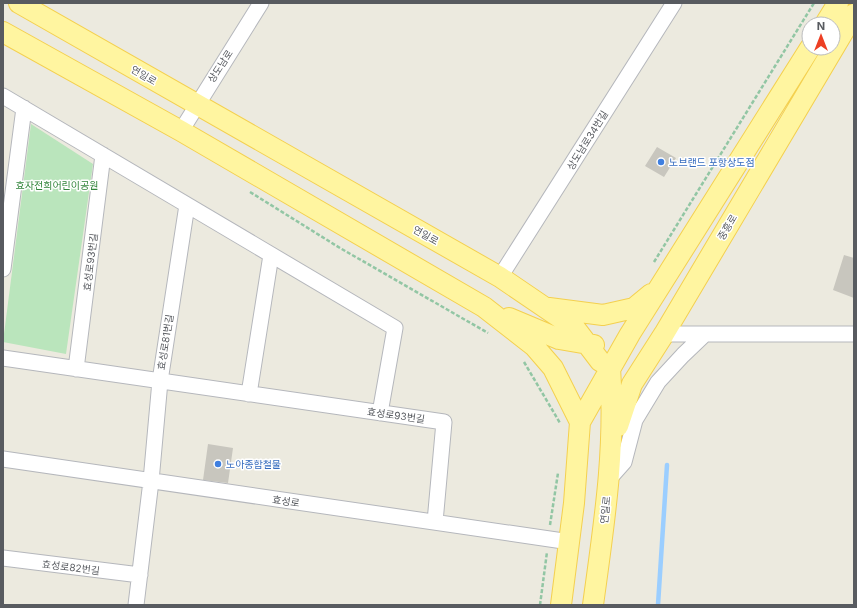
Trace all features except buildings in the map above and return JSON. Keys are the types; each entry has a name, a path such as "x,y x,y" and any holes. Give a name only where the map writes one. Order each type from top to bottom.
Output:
{"main road":[{"name":"연일로","path":"20,3 196,105 500,277 547,307 575,328 600,361 610,367 613,406 612,444 593,605"},
{"name":"중흥로","path":"612,444 632,384 664,334 852,16"},
{"path":"3,32 181,131 484,307 559,339 588,345 622,346 664,334"},
{"path":"561,605 570,542 580,422 622,346 662,285 805,56"},
{"path":"547,307 603,315 634,308 662,285"},
{"path":"484,307 534,346 553,368 580,422"}],"street":[{"name":"상도남로","path":"181,131 261,3"},
{"name":"상도남로34번길","path":"500,277 674,3"},
{"path":"830,10 852,16"},
{"path":"3,96 395,328 380,413"},
{"path":"3,269 24,108"},
{"name":"효성로93번길","path":"76,369 104,155"},
{"name":"효성로81번길","path":"151,481 160,381 187,205"},
{"path":"249,394 271,255"},
{"path":"664,334 854,334"},
{"path":"608,480 624,462 635,420 658,382 705,334"},
{"name":"효성로93번길","path":"3,358 444,422 435,522"},
{"name":"효성로","path":"3,460 570,542"},
{"path":"136,605 151,481"},
{"name":"효성로82번길","path":"3,558 140,575"}],"path":[{"path":"650,267 814,3"}],"green space":[{"name":"효자전희어린이공원","path":"31,124 93,164 66,354 3,342"}],"waterway":[{"path":"658,605 667,465"}],"place":[{"name":"노브랜드 포항상도점","path":"661,162"},
{"name":"노아종합철물","path":"218,464"}]}
